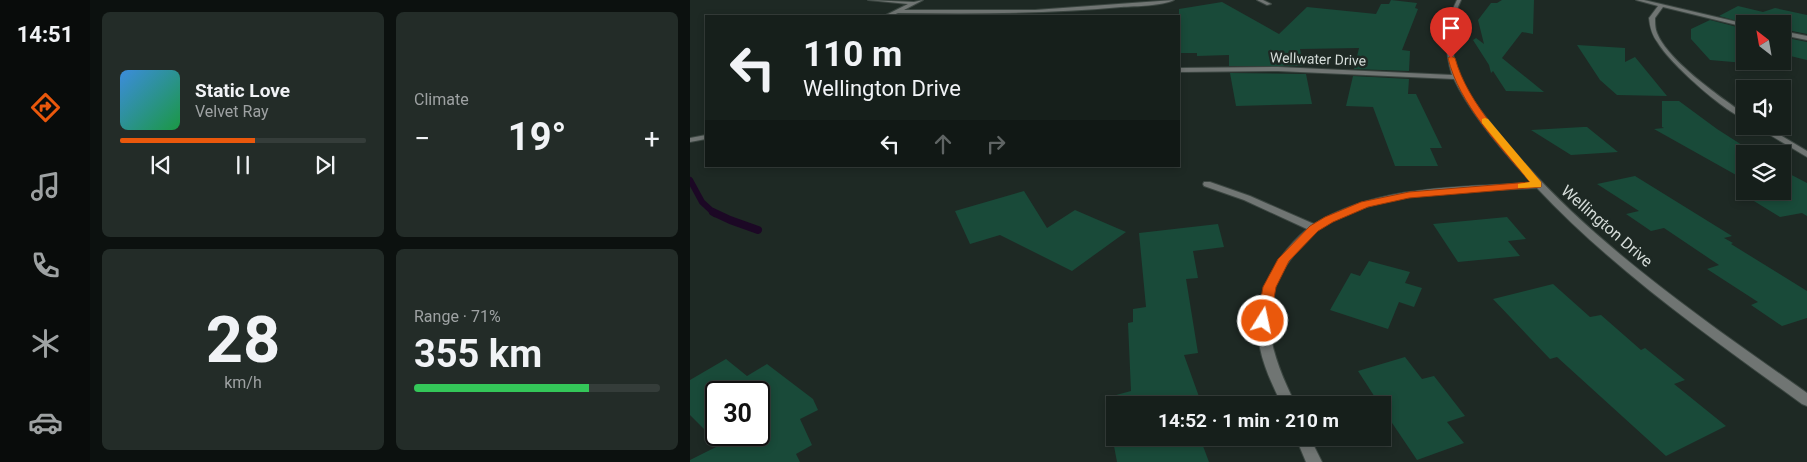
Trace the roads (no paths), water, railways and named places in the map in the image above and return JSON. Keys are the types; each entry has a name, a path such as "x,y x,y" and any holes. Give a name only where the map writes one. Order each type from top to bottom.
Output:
{"street":[{"path":"870,0 913,3"},
{"path":"889,15 921,0"},
{"path":"897,11 1019,12 1171,0"},
{"path":"1259,0 1269,4"},
{"name":"Wellington Drive","path":"1460,0 1450,21 1448,38 1456,77 1499,139 1538,185 1615,255 1664,294 1807,400"},
{"path":"1638,0 1736,23"},
{"path":"1661,6 1654,15 1652,23 1656,35 1665,48 1695,80 1736,110"},
{"path":"1791,35 1807,38"},
{"name":"Wellwater Drive","path":"1180,70 1278,70 1456,77"},
{"path":"1774,135 1807,155"},
{"path":"690,140 705,137"},
{"path":"1207,184 1240,195 1314,228"},
{"path":"1285,396 1268,354 1264,329 1265,306 1270,287 1280,266 1297,244 1314,228 1346,212 1385,199 1409,195 1538,185"},
{"path":"1307,446 1314,462"}],"waterway":[{"path":"690,180 702,202 715,214"},
{"path":"713,212 758,230"}]}
